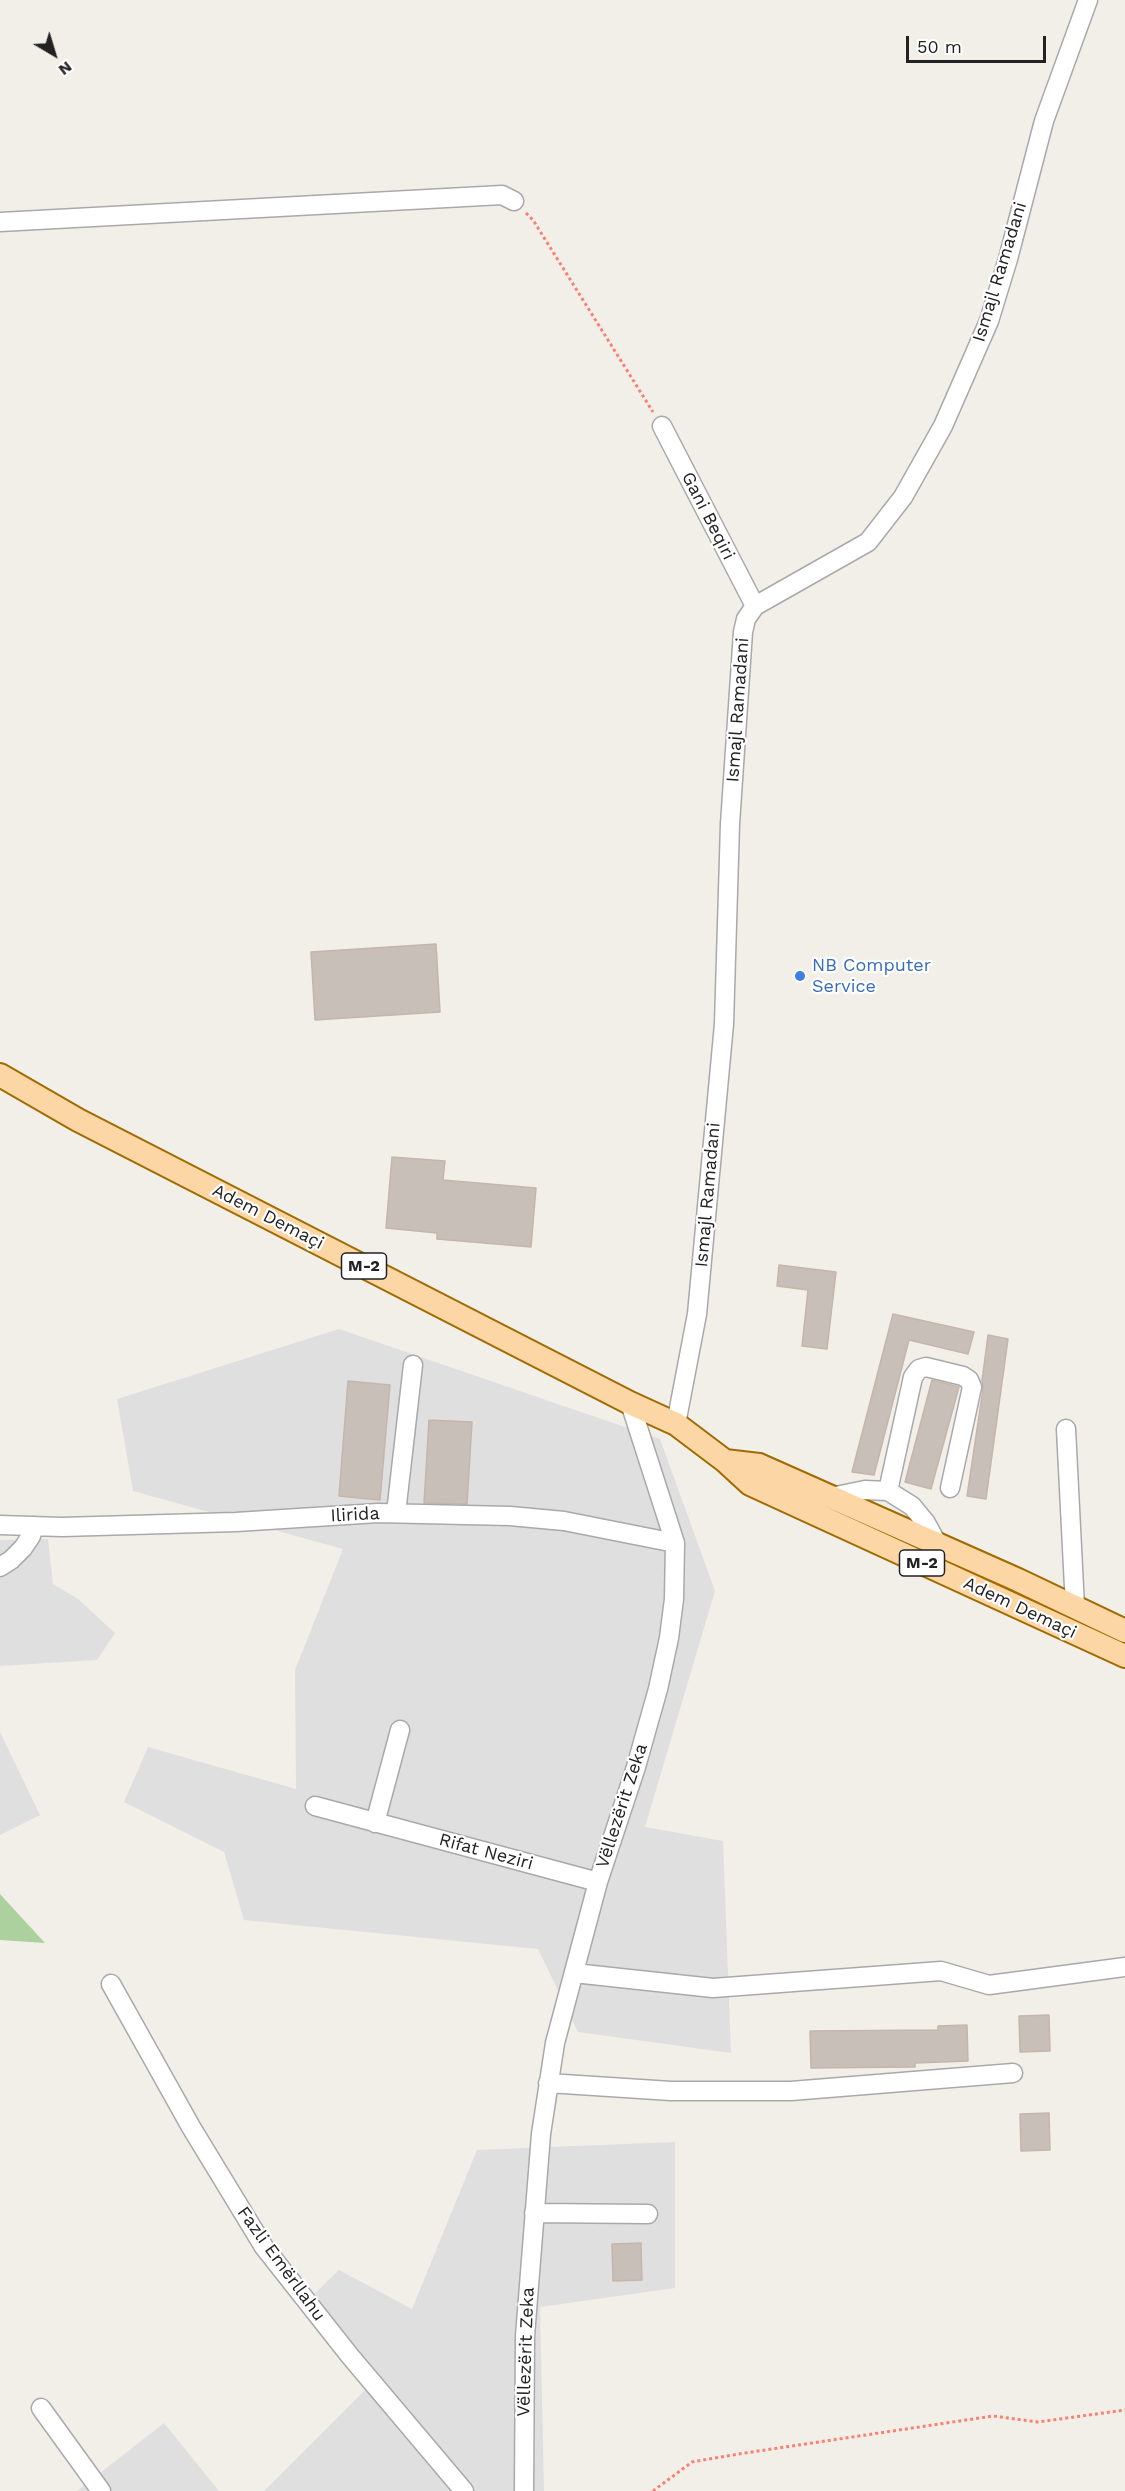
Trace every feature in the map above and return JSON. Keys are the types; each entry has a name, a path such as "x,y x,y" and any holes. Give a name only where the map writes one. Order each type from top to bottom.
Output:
{"main road":[{"name":"Adem Demaçi","path":"0,1075 78,1120 630,1403 676,1424 725,1461 750,1484 1125,1656"},
{"name":"Adem Demaçi","path":"725,1461 759,1465 1018,1580 1125,1631"}],"street":[{"name":"Ismajl Ramadani","path":"676,1424 697,1314 724,1024 730,824 743,632 746,619 755,606 868,542 903,497 943,426 988,321 1008,259 1044,121 1088,0"},
{"path":"0,222 502,195 514,201"},
{"name":"Gani Beqiri","path":"662,426 755,606"},
{"path":"396,1514 413,1365"},
{"path":"888,1491 913,1377 919,1369 926,1367 963,1376 969,1380 972,1387 950,1488"},
{"name":"Vëllezërit Zeka","path":"524,2491 525,2336 541,2134 548,2083 555,2043 598,1882 636,1767 663,1668 674,1599 675,1543 630,1403"},
{"path":"1066,1429 1075,1607"},
{"path":"831,1497 865,1490 888,1491 912,1506 926,1523 938,1545"},
{"name":"Ilirida","path":"0,1525 236,1522 396,1514 510,1516 564,1521 675,1543"},
{"path":"0,1567 23,1548 34,1526"},
{"path":"375,1822 400,1730"},
{"name":"Rifat Neziri","path":"315,1806 598,1882"},
{"path":"574,1973 713,1988 941,1971 989,1985 1125,1967"},
{"name":"Fazli Emërllahu","path":"111,1984 191,2127 264,2247 350,2356 464,2491"},
{"path":"548,2083 671,2091 791,2091 1013,2073"},
{"path":"534,2213 648,2214"},
{"path":"41,2408 101,2491"}],"path":[{"path":"514,201 533,220 662,426"},
{"path":"653,2491 692,2462 993,2416 1038,2422 1125,2410"}],"shaded area":[{"path":"339,1329 660,1439 715,1591 645,1827 723,1841 731,2053 578,2032 538,1949 244,1920 224,1852 124,1802 148,1747 296,1789 295,1670 343,1549 133,1491 117,1399"},
{"path":"48,1539 53,1584 78,1599 115,1633 97,1660 0,1666 0,1540"},
{"path":"0,1732 40,1815 0,1835"},
{"path":"675,2142 675,2288 540,2307 544,2491 264,2491 368,2387 302,2306 339,2270 412,2309 477,2150"},
{"path":"164,2423 219,2491 77,2491"}],"green space":[{"path":"0,1894 45,1943 0,1940"}],"building":[{"path":"436,944 440,1012 315,1020 311,952"},
{"path":"392,1157 445,1161 443,1180 536,1188 531,1247 437,1239 437,1233 386,1228"},
{"path":"779,1265 836,1272 827,1349 802,1346 808,1290 777,1286"},
{"path":"893,1314 974,1332 968,1354 909,1340 874,1475 852,1472"},
{"path":"988,1335 1008,1339 986,1499 967,1496 983,1389"},
{"path":"932,1380 959,1387 931,1489 905,1482"},
{"path":"348,1381 390,1385 380,1500 339,1496"},
{"path":"429,1420 472,1422 467,1504 424,1503"},
{"path":"1049,2015 1050,2051 1020,2052 1019,2016"},
{"path":"967,2025 968,2061 915,2063 915,2067 811,2068 810,2031 938,2030 938,2026"},
{"path":"1049,2113 1050,2150 1021,2151 1020,2114"},
{"path":"641,2243 642,2280 613,2281 612,2244"}],"place":[{"name":"NB Computer Service","path":"800,976"}]}
